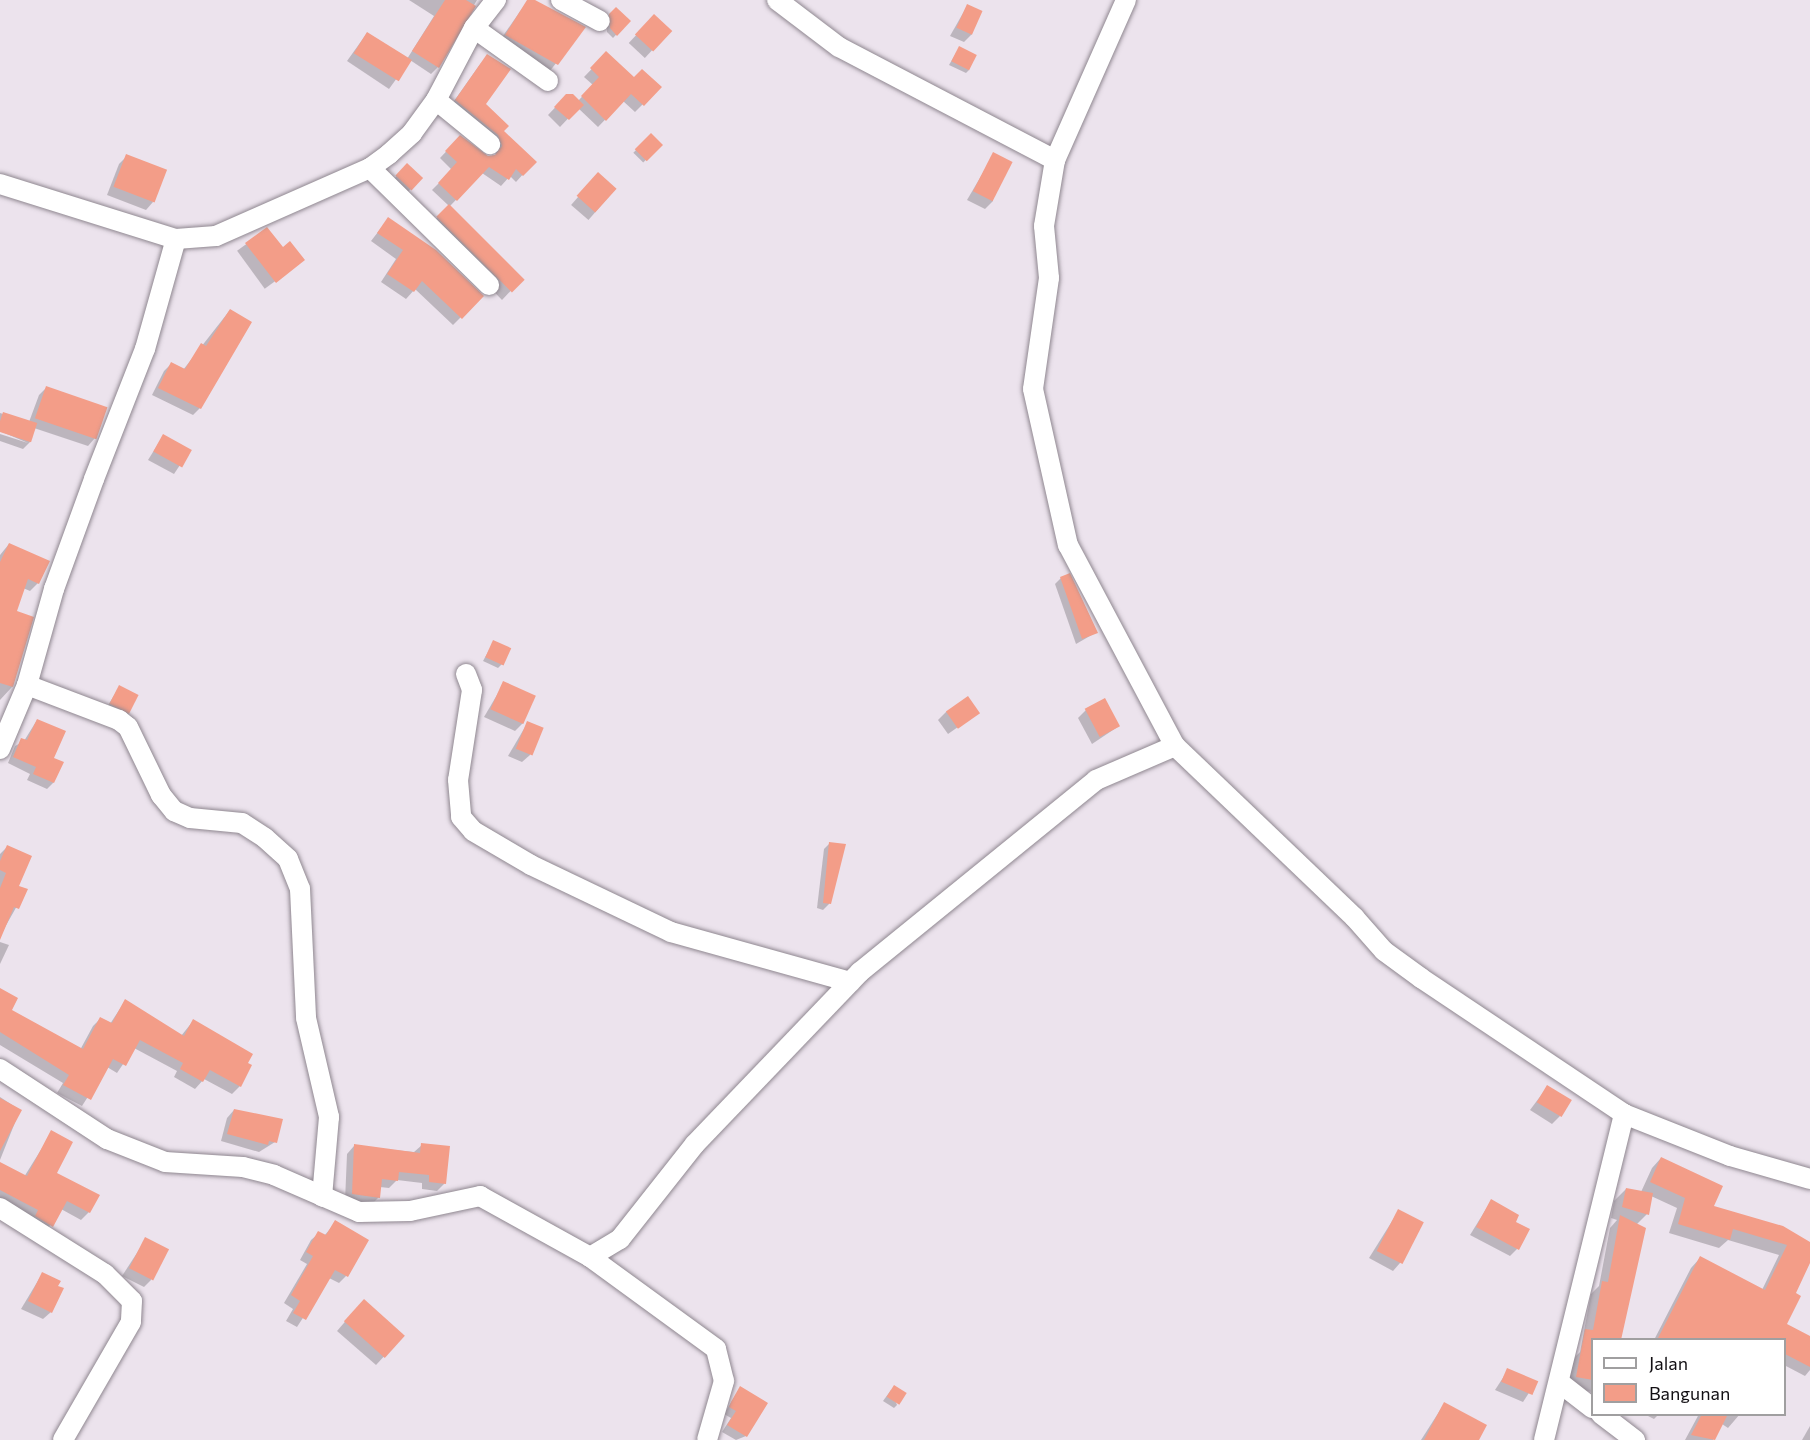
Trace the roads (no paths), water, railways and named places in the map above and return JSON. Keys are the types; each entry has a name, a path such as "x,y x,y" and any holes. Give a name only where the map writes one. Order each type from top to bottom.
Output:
{"street":[{"path":"0,184 176,239 216,236 370,168 412,133 436,100 474,28 496,0"},
{"path":"561,0 600,21"},
{"path":"1126,0 1055,160 1044,226 1049,278 1034,370 1036,408 1068,545 1175,746 1354,917 1383,951 1624,1114 1730,1156 1810,1179"},
{"path":"785,7 838,47 1055,160"},
{"path":"474,28 549,81"},
{"path":"436,100 490,144"},
{"path":"370,168 489,285"},
{"path":"0,749 27,685 54,589 145,349 176,239"},
{"path":"466,674 472,690 458,780 461,818 473,831 531,865 671,932 850,982"},
{"path":"27,685 119,720 128,727 161,795 174,811 190,818 242,823 265,837 288,859 300,889 306,1018 329,1117 322,1197"},
{"path":"590,1257 620,1239 695,1144 850,982 1096,780 1175,746"},
{"path":"0,1069 108,1139 165,1162 243,1167 273,1175 359,1212 381,1214 480,1196 516,1213 590,1257 716,1349 724,1381 707,1440"},
{"path":"1544,1440 1560,1383 1624,1114"},
{"path":"0,1208 105,1274 132,1301 131,1322 63,1440"},
{"path":"1560,1383 1591,1406"},
{"path":"1604,1416 1635,1440"}]}
